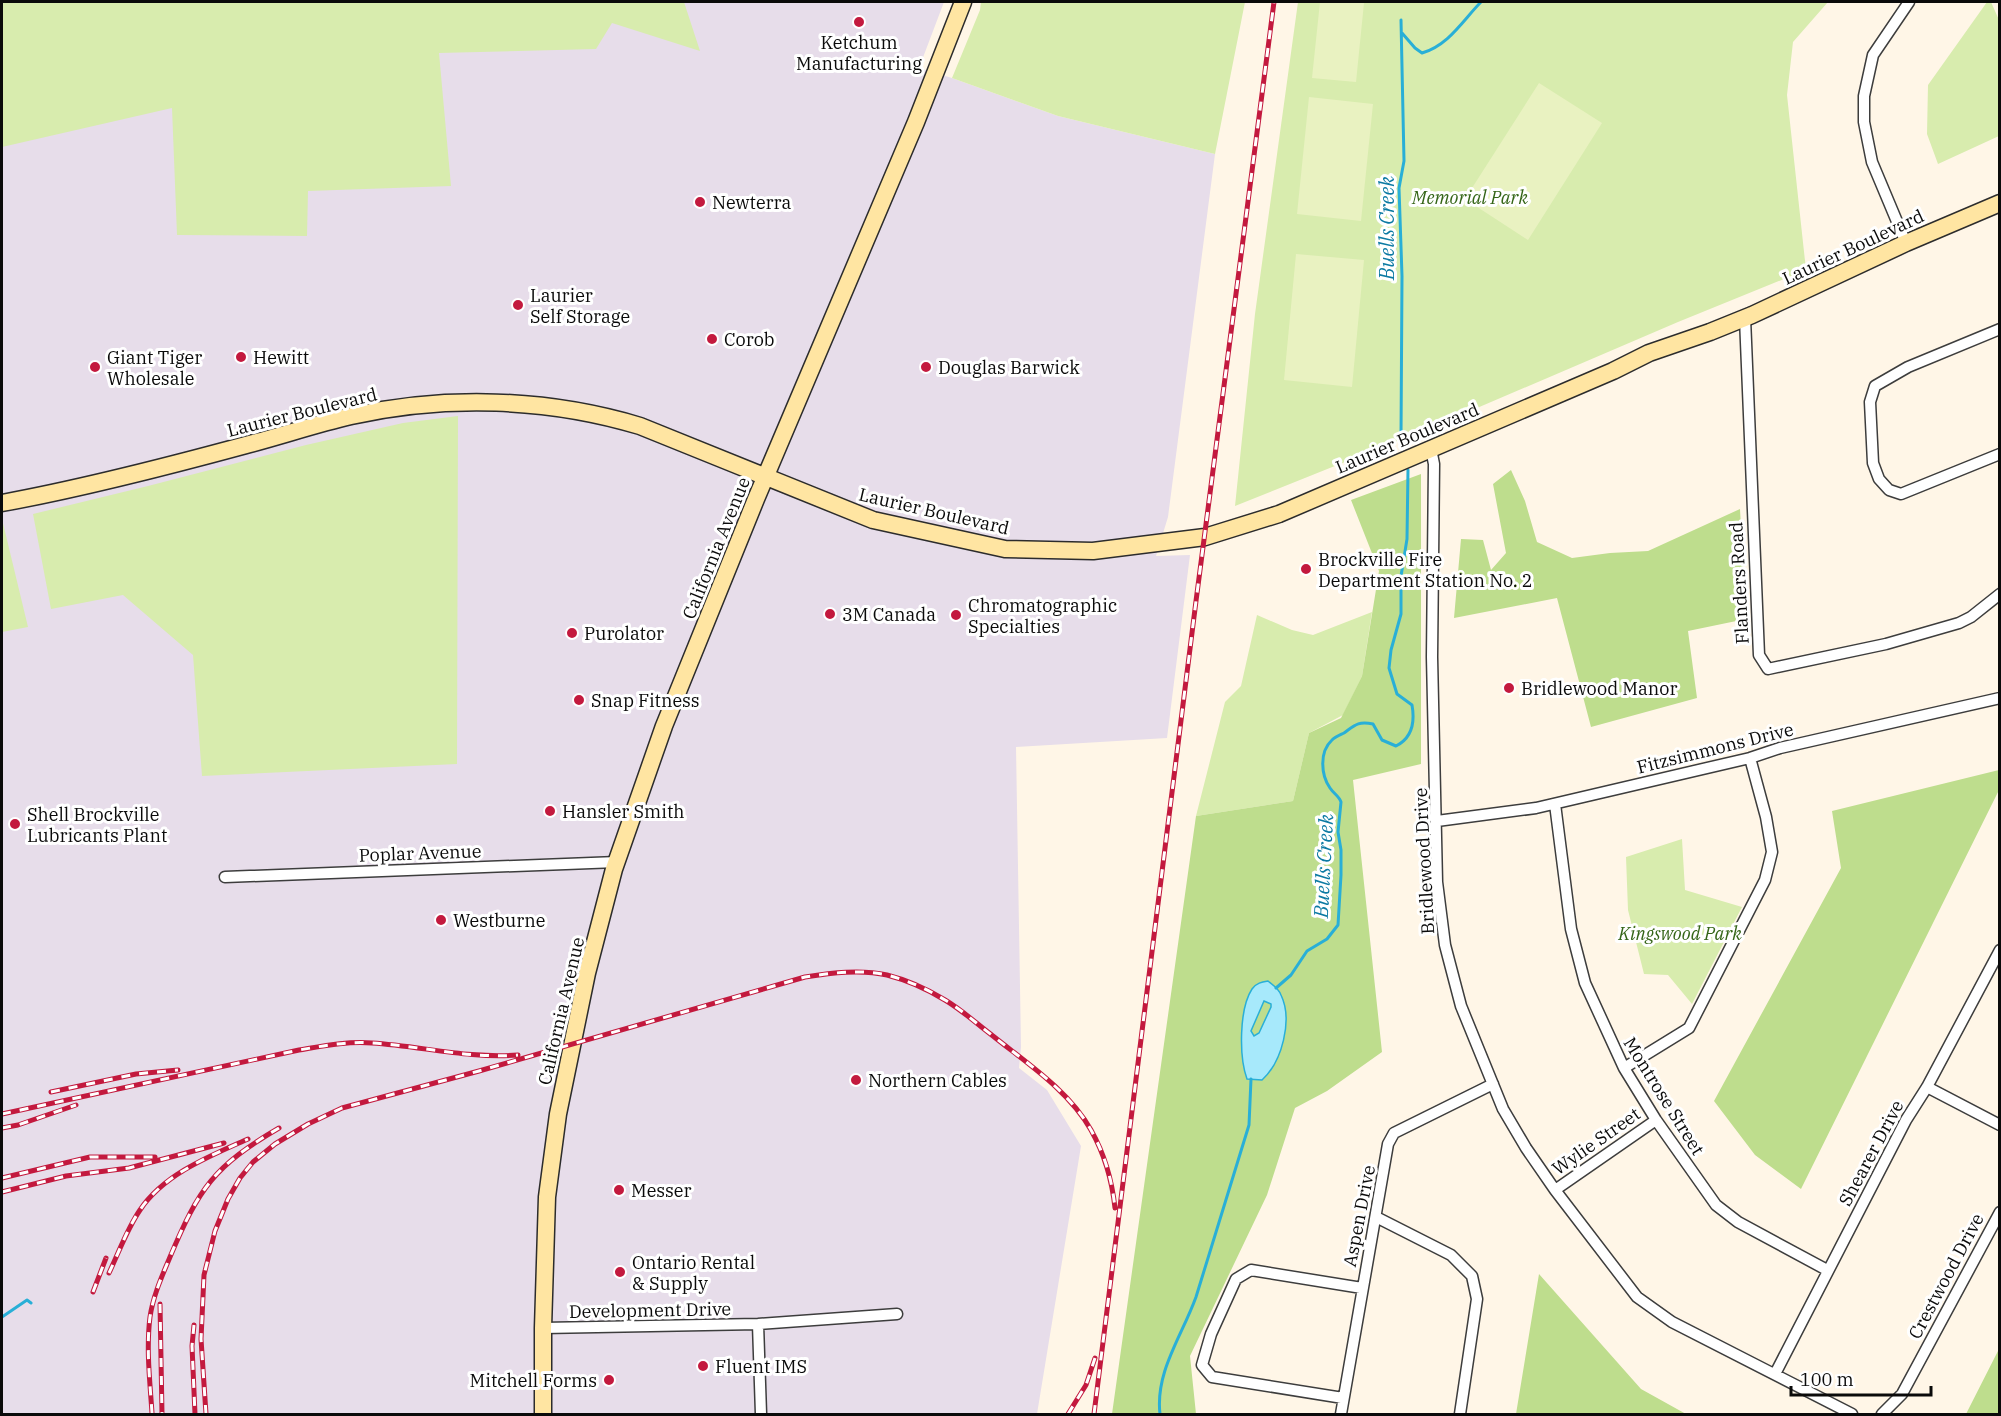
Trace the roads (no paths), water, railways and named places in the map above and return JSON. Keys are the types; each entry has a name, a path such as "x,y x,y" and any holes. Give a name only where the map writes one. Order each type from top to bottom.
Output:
{"street":[{"name":"California Avenue","path":"543,1414 547,1197 558,1114 587,973 617,862 664,726 766,476 916,122 963,2"},
{"path":"1906,243 1872,162 1864,122 1864,96 1873,56 1909,2"},
{"name":"Laurier Boulevard","path":"2,503 166,466 351,416 417,405 486,401 603,415 640,426 832,504 883,522 1005,549 1093,551 1205,537 1279,514 1613,371 1649,353 1745,318 1906,243 2000,203"},
{"name":"Flanders Road","path":"1745,318 1759,655 1768,669 1886,644 1959,623 1971,617 2000,594"},
{"path":"2000,328 1908,367 1875,386 1870,402 1874,463 1879,479 1889,490 1901,494 2000,454"},
{"name":"Bridlewood Drive","path":"1431,449 1434,464 1432,657 1437,882 1445,945 1461,1006 1503,1109 1555,1190 1637,1297 1672,1322 1852,1414"},
{"name":"Fitzsimmons Drive","path":"1437,821 1555,804 1750,758 1780,748 2000,698"},
{"path":"1624,1068 1689,1028 1765,880 1772,852 1766,817 1750,758"},
{"name":"Montrose Street","path":"1555,804 1571,929 1585,983 1624,1068 1656,1120 1716,1205 1738,1222 1827,1270"},
{"name":"Poplar Avenue","path":"225,877 617,862"},
{"name":"Shearer Drive","path":"1774,1374 1906,1120 1927,1087 2000,950"},
{"name":"Aspen Drive","path":"1341,1414 1386,1151 1394,1133 1493,1084"},
{"path":"1927,1087 2000,1125"},
{"name":"Wylie Street","path":"1555,1190 1656,1120"},
{"name":"Crestwood Drive","path":"1882,1414 1902,1394 2000,1212"},
{"path":"1376,1217 1451,1255 1472,1276 1477,1299 1460,1414"},
{"path":"1343,1398 1212,1377 1202,1365 1212,1334 1236,1279 1251,1270 1362,1287"},
{"name":"Development Drive","path":"543,1328 758,1324 897,1314"},
{"name":"Development Drive","path":"758,1324 761,1414"}],"water":[{"path":"1268,981 1279,991 1284,1005 1286,1028 1284,1040 1275,1063 1262,1080 1247,1079 1242,1046 1245,1008 1252,989 1257,984","holes":["1264,1001 1271,1004 1259,1033 1254,1036 1251,1031"]}],"waterway":[{"path":"1402,33 1422,53 1448,38 1481,2"},
{"name":"Buells Creek","path":"1401,20 1404,161 1399,188 1402,276 1401,436"},
{"name":"Buells Creek","path":"1276,988 1291,975 1307,951 1327,939 1338,925 1341,875 1338,832 1341,802 1327,783 1323,770 1323,757 1328,745 1335,738 1360,723 1373,724 1382,740 1396,746 1406,739 1411,729 1412,705 1397,694 1389,668 1391,650 1401,614 1401,576 1407,539 1408,470"},
{"path":"1160,1414 1162,1383 1166,1369 1196,1297 1249,1125 1251,1079"},
{"path":"2,1317 27,1300 31,1303"}],"railway":[{"path":"1094,1414 1274,2"},
{"path":"206,1414 201,1339 204,1275 215,1231 228,1199 240,1178 253,1162 275,1144 308,1124 342,1108 805,977 856,972 887,975 924,989 963,1013 1047,1079 1082,1116 1104,1158 1115,1208"},
{"path":"2,1114 335,1044 372,1043 463,1054 518,1055"},
{"path":"51,1092 136,1074 178,1070"},
{"path":"2,1128 18,1125 76,1105"},
{"path":"152,1413 148,1353 150,1317 158,1286 180,1233 200,1196 224,1167 239,1154 279,1128"},
{"path":"109,1273 131,1225 150,1197 189,1167 248,1139"},
{"path":"2,1192 66,1176 129,1168 224,1143"},
{"path":"2,1178 90,1157 155,1157"},
{"path":"93,1292 106,1258"},
{"path":"160,1304 162,1414"},
{"path":"194,1325 192,1346 195,1414"},
{"path":"1068,1414 1086,1385 1095,1358"}],"place":[{"name":"Ketchum Manufacturing","path":"859,22"},
{"name":"Newterra","path":"700,202"},
{"name":"Laurier Self Storage","path":"518,305"},
{"name":"Corob","path":"712,339"},
{"name":"Hewitt","path":"241,357"},
{"name":"Giant Tiger Wholesale","path":"95,367"},
{"name":"Douglas Barwick","path":"926,367"},
{"name":"Brockville Fire Department Station No. 2","path":"1306,569"},
{"name":"3M Canada","path":"830,614"},
{"name":"Chromatographic Specialties","path":"956,615"},
{"name":"Purolator","path":"572,633"},
{"name":"Bridlewood Manor","path":"1509,688"},
{"name":"Snap Fitness","path":"579,700"},
{"name":"Hansler Smith","path":"550,811"},
{"name":"Shell Brockville Lubricants Plant","path":"15,824"},
{"name":"Westburne","path":"441,920"},
{"name":"Northern Cables","path":"856,1080"},
{"name":"Messer","path":"619,1190"},
{"name":"Ontario Rental & Supply","path":"620,1272"},
{"name":"Fluent IMS","path":"703,1366"},
{"name":"Mitchell Forms","path":"609,1380"}],"park label":[{"name":"Memorial Park","path":"1470,197"},
{"name":"Kingswood Park","path":"1680,933"}]}
